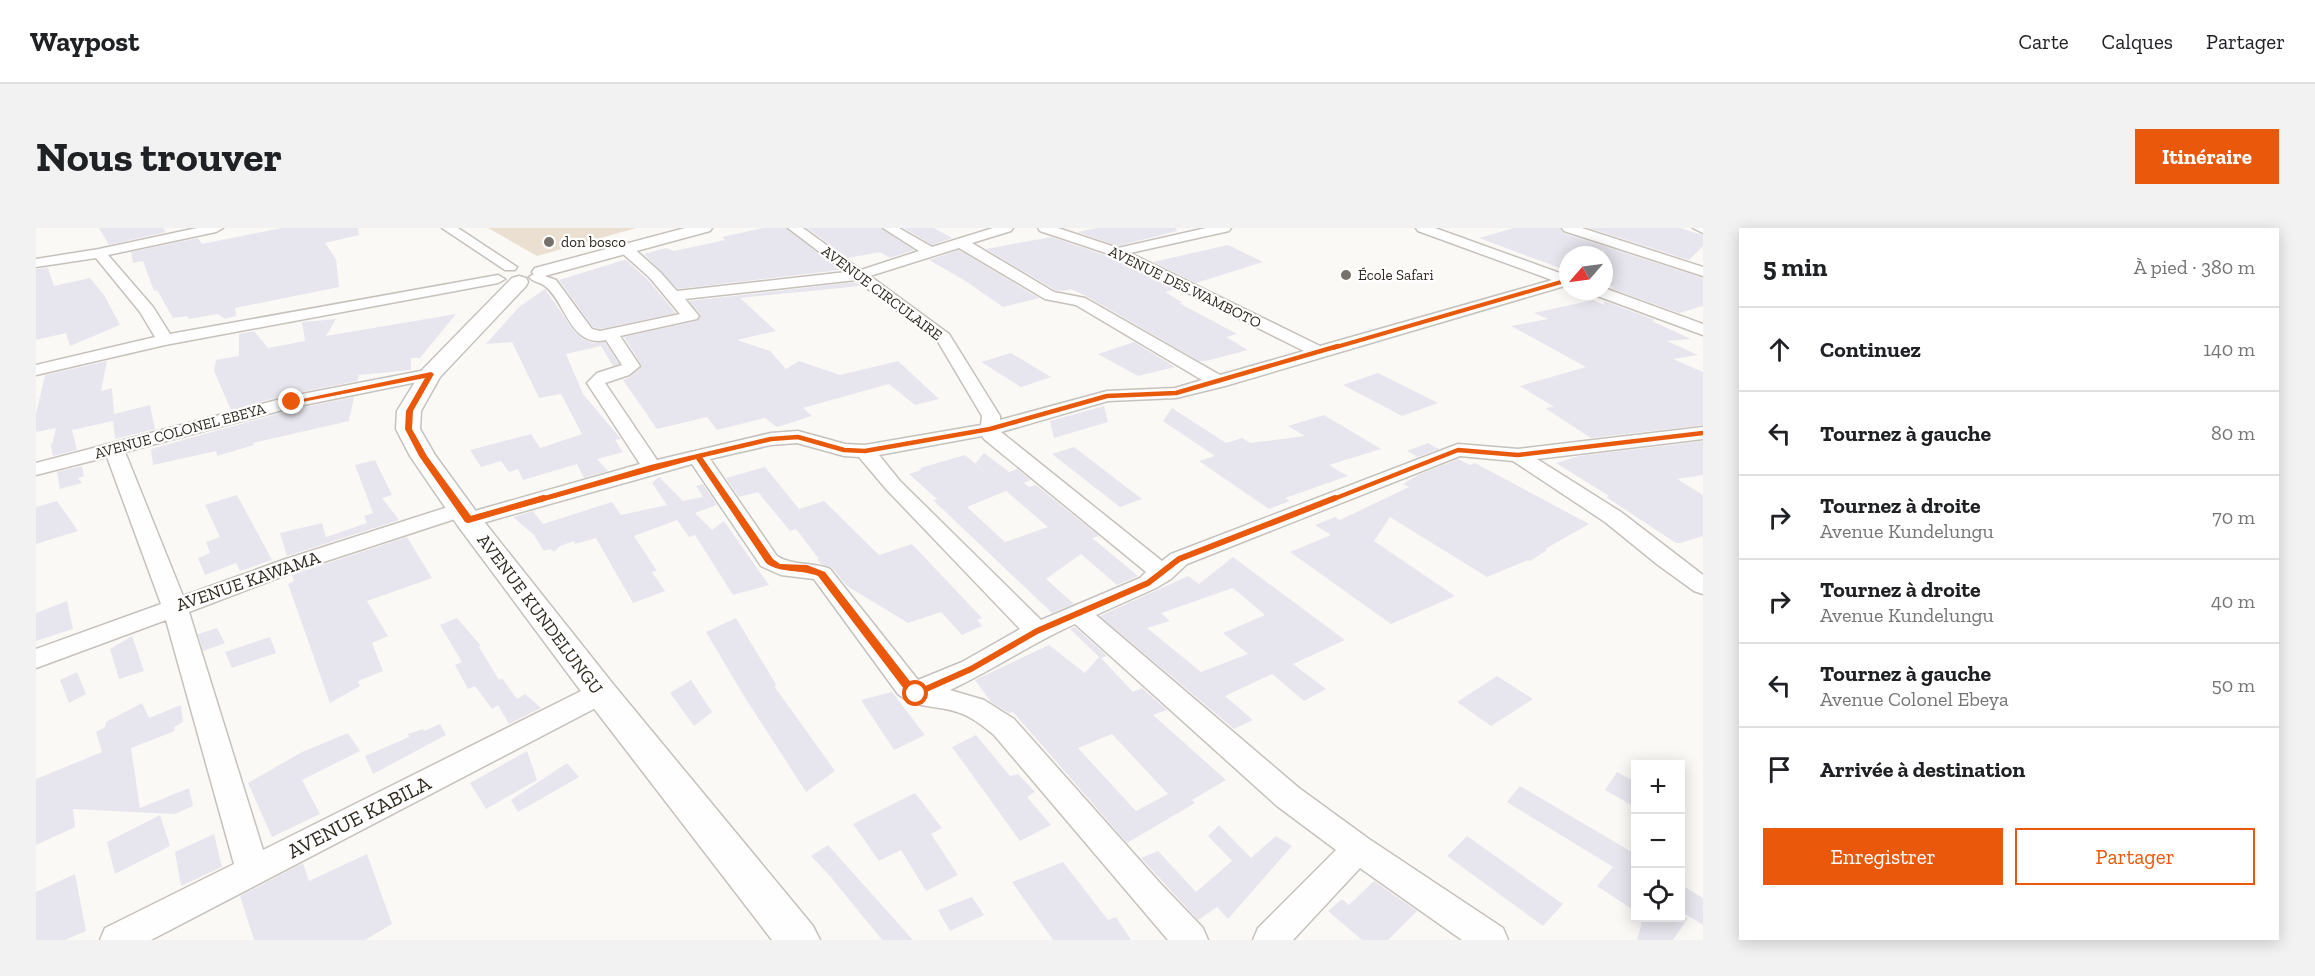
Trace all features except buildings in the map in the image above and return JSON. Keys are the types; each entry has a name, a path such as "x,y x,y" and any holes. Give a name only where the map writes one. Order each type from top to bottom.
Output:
{"street":[{"path":"38,258 99,253 216,228"},
{"path":"449,228 521,275 551,283 586,332 596,336 611,335 691,316 626,249"},
{"path":"36,370 165,340 521,275 704,228"},
{"name":"AVENUE CIRCULAIRE","path":"795,228 934,330 948,343 991,416 990,429"},
{"path":"890,228 931,254"},
{"path":"674,296 860,275 1006,228"},
{"name":"AVENUE DES WAMBOTO","path":"1045,228 1117,252 1322,353"},
{"path":"1423,228 1559,277"},
{"path":"1569,228 1703,272"},
{"path":"1117,252 1212,229"},
{"path":"1609,241 1624,232"},
{"path":"961,243 1050,296 1080,301 1220,382"},
{"path":"99,253 147,310 165,340"},
{"name":"AVENUE KUNDELUNGU","path":"521,275 431,374 409,411 408,429 423,456 465,515 601,693 798,940"},
{"name":"AVENUE KAWAMA","path":"36,659 291,566 465,515 652,467 792,437 812,439 844,450 865,451 990,429 1107,396 1168,395 1322,353 1559,283"},
{"path":"1613,296 1700,325"},
{"path":"611,335 631,366 625,372 599,378 596,383 652,467"},
{"name":"AVENUE COLONEL EBEYA","path":"36,469 292,402 431,374"},
{"path":"990,429 993,438 1162,574"},
{"path":"916,694 963,674 1036,631 1148,583 1179,559 1453,452 1464,449 1518,455 1703,433"},
{"path":"114,449 175,607 253,872"},
{"path":"865,451 893,485 1036,631"},
{"path":"1518,455 1613,517 1666,560 1703,586"},
{"path":"698,456 769,561 778,567 807,568 822,574 908,687 916,694 928,698 949,699 971,706 989,715 1004,727 1148,894 1191,940"},
{"path":"1078,613 1288,797 1491,940"},
{"name":"AVENUE KABILA","path":"117,940 601,693"},
{"path":"1270,940 1359,849"}],"shaded area":[{"name":"don bosco","path":"488,228 636,228 537,256"}],"cycle path":[{"path":"468,520 652,467 771,439 798,437 844,450 865,451 990,429 1107,396 1176,393 1559,283"},
{"path":"916,694 971,669 1037,631 1148,583 1179,559 1458,450 1518,455 1703,433"}],"place":[{"name":"don bosco","path":"549,242"},
{"name":"École Safari","path":"1346,275"}],"route":[{"path":"292,402 342,390 431,374 409,411 408,429 423,456 468,520 698,456 769,561 778,567 807,568 822,574 838,592 908,687 916,694"}]}
